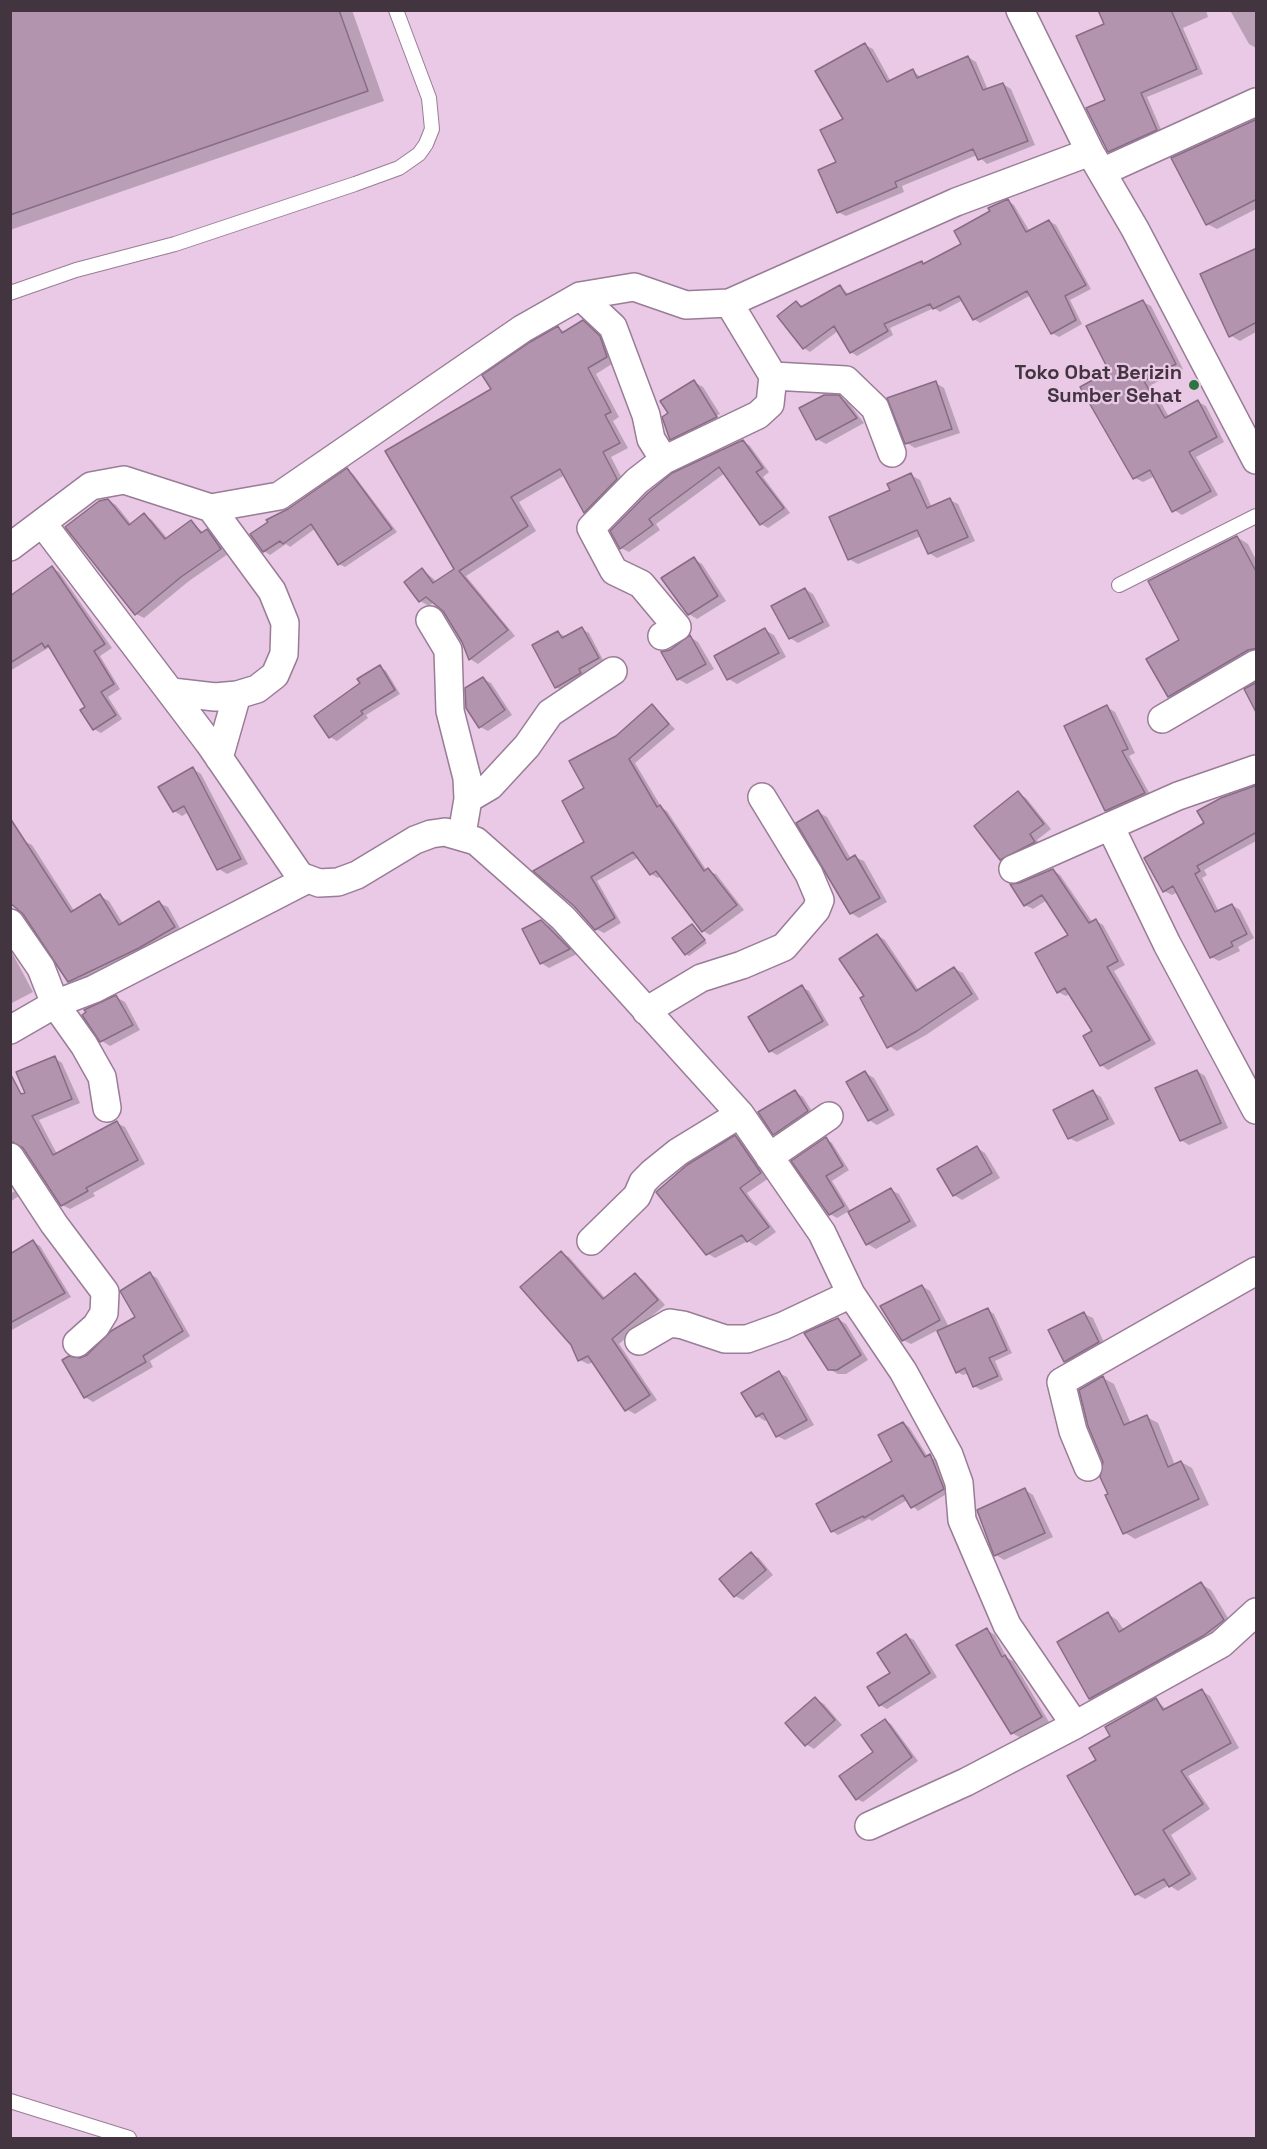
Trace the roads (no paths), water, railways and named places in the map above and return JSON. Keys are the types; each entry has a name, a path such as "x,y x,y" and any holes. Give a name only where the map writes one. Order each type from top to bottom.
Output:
{"street":[{"path":"1020,10 1096,162 1257,460"},
{"path":"10,547 91,486 124,480 211,508 279,496 522,329 580,296 633,287 686,305 729,303 956,202 1096,162 1257,102"},
{"path":"580,296 613,327 636,384 651,439 664,460"},
{"path":"662,636 677,627 641,584 614,571 591,528 637,481 664,460 758,415 770,404 773,376 729,303"},
{"path":"773,376 846,380 875,408 892,453"},
{"path":"172,692 215,697 237,695 257,689 274,675 284,654 285,623 272,591 211,508"},
{"path":"43,524 172,692 292,867 306,880 320,883 338,882 357,875 423,837 446,832 462,834 477,841 505,863 563,918 740,1114 822,1233 851,1294 903,1371 950,1455 959,1483 962,1520 1007,1625 1075,1725"},
{"path":"429,620 448,650 450,711 467,778 468,799 462,834"},
{"path":"1162,719 1257,664"},
{"path":"468,799 490,786 527,746 550,712 613,671"},
{"path":"219,758 237,695"},
{"path":"1013,869 1178,796 1257,769"},
{"path":"646,1011 701,978 742,965 784,947 816,910 820,900 809,874 762,797"},
{"path":"1110,826 1167,944 1257,1110"},
{"path":"10,1030 55,1004 94,989 306,880"},
{"path":"10,923 41,968 55,1004 102,1077 107,1108"},
{"path":"591,1240 637,1196 643,1182 652,1173 678,1152 740,1114"},
{"path":"769,1156 829,1116"},
{"path":"10,1157 54,1224 105,1292 104,1313 96,1326 76,1343"},
{"path":"1088,1467 1073,1431 1061,1382 1257,1271"},
{"path":"639,1341 670,1323 725,1339 747,1339 783,1326 851,1294"},
{"path":"869,1826 966,1782 1075,1725 1221,1644 1257,1612"}],"lane":[{"path":"10,293 76,270 175,244 355,184 399,168 419,154 432,129 429,98 396,10"},
{"path":"1119,585 1257,516"},
{"path":"10,2101 129,2139"}],"place":[{"name":"Toko Obat Berizin Sumber Sehat","path":"1194,385"}]}
